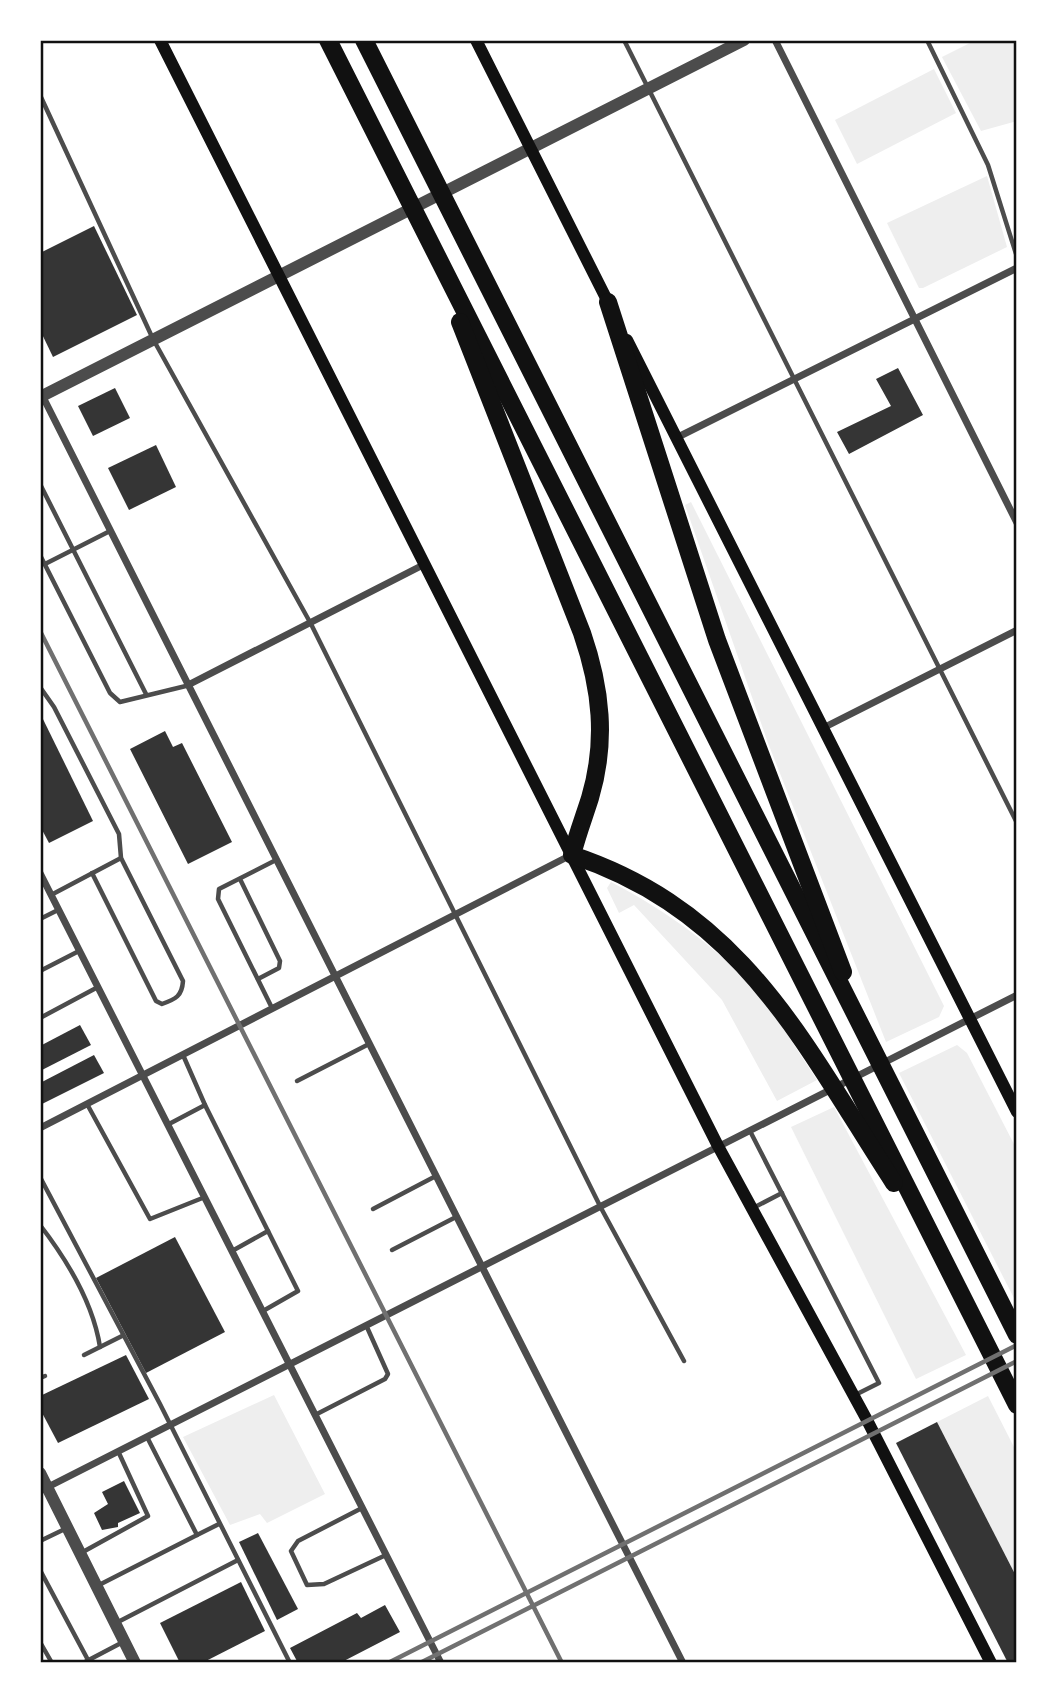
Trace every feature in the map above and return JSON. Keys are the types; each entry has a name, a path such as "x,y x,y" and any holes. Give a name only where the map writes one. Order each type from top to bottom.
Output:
{"highway":[{"path":"328,40 835,1047 862,1118"},
{"path":"364,40 1017,1335"},
{"path":"439,262 472,357 582,633 595,673 601,713 599,753 592,791 572,855 633,879 710,932 755,975 862,1118 967,1307 1017,1405"},
{"path":"608,302 717,640 838,956 863,1032"}],"main road":[{"path":"160,40 718,1146 854,1396 991,1663"},
{"path":"476,40 1017,1112"}],"street":[{"path":"683,1663 434,1177 190,684 41,395 744,40"},
{"path":"775,40 1017,523"},
{"path":"677,438 1017,268"},
{"path":"190,684 425,564"},
{"path":"823,728 1017,630"},
{"path":"40,1128 572,855"},
{"path":"40,873 441,1663"},
{"path":"44,1489 1017,995"},
{"path":"40,1474 44,1489 68,1528 135,1663"}],"lane":[{"path":"624,40 792,380 1017,823"},
{"path":"927,40 984,153 1017,257"},
{"path":"40,95 153,339 311,624 458,915 601,1208 684,1361"},
{"path":"40,484 146,694"},
{"path":"45,564 111,531"},
{"path":"40,555 110,693 120,702 190,684"},
{"path":"40,687 54,707 119,834 121,858 183,981 182,992 176,999 162,1004 156,1001 92,873"},
{"path":"51,895 121,858"},
{"path":"272,1008 218,899 219,889 277,860"},
{"path":"240,879 280,961 279,968 258,979"},
{"path":"40,919 59,910"},
{"path":"40,971 79,951"},
{"path":"40,1017 98,986"},
{"path":"297,1081 370,1044"},
{"path":"183,1055 205,1105 298,1291 263,1311"},
{"path":"87,1104 150,1219 205,1197"},
{"path":"169,1124 205,1105"},
{"path":"750,1130 879,1383 854,1396"},
{"path":"40,1177 290,1663"},
{"path":"373,1209 434,1177"},
{"path":"752,1209 782,1193"},
{"path":"391,1250 456,1217"},
{"path":"40,1225 64,1256 97,1329 100,1347"},
{"path":"232,1251 268,1231"},
{"path":"315,1415 385,1379 388,1374 366,1325"},
{"path":"84,1355 122,1336"},
{"path":"147,1436 197,1535"},
{"path":"80,1554 148,1516 118,1451"},
{"path":"362,1508 298,1541 291,1551 307,1585 324,1584 386,1555"},
{"path":"96,1586 219,1524"},
{"path":"40,1541 68,1528"},
{"path":"115,1623 238,1560"},
{"path":"40,1570 86,1661 124,1642"},
{"path":"40,1642 52,1663"}],"shaded area":[{"path":"976,40 1017,40 1017,121 981,131 942,57"},
{"path":"934,69 956,113 857,164 835,120"},
{"path":"987,176 1007,247 919,288 887,223"},
{"path":"691,502 944,1006 939,1017 886,1042 768,743 685,505"},
{"path":"611,882 677,921 737,971 770,1009 817,1080 777,1101 722,1000 634,905 619,913 607,888"},
{"path":"957,1045 967,1053 1017,1150 1017,1304 899,1073"},
{"path":"834,1107 966,1355 916,1379 791,1127"},
{"path":"274,1395 325,1494 267,1523 260,1514 230,1525 183,1437"},
{"path":"988,1396 1017,1453 1017,1578 937,1422"}],"building":[{"path":"94,226 137,315 53,357 40,330 40,253"},
{"path":"898,368 923,415 849,454 837,432 891,406 876,379"},
{"path":"115,388 130,418 93,436 78,406"},
{"path":"156,445 176,487 129,510 108,468"},
{"path":"40,713 93,821 49,843 40,826"},
{"path":"165,731 173,747 182,743 232,842 188,864 130,749"},
{"path":"80,1025 91,1045 40,1071 40,1046"},
{"path":"94,1055 104,1073 40,1105 40,1083"},
{"path":"175,1237 225,1332 146,1373 96,1278"},
{"path":"126,1355 149,1399 58,1443 40,1409 40,1396"},
{"path":"937,1422 1017,1578 1017,1663 1008,1663 896,1443"},
{"path":"124,1481 140,1513 118,1523 118,1527 102,1530 94,1513 108,1504 102,1492"},
{"path":"258,1533 298,1609 277,1620 239,1542"},
{"path":"241,1582 265,1631 202,1663 180,1663 160,1623"},
{"path":"385,1605 400,1632 340,1663 298,1663 290,1648 357,1613 361,1618"}],"railway":[{"path":"40,631 562,1663"},
{"path":"388,1663 1017,1345"},
{"path":"420,1663 1017,1361"}]}
